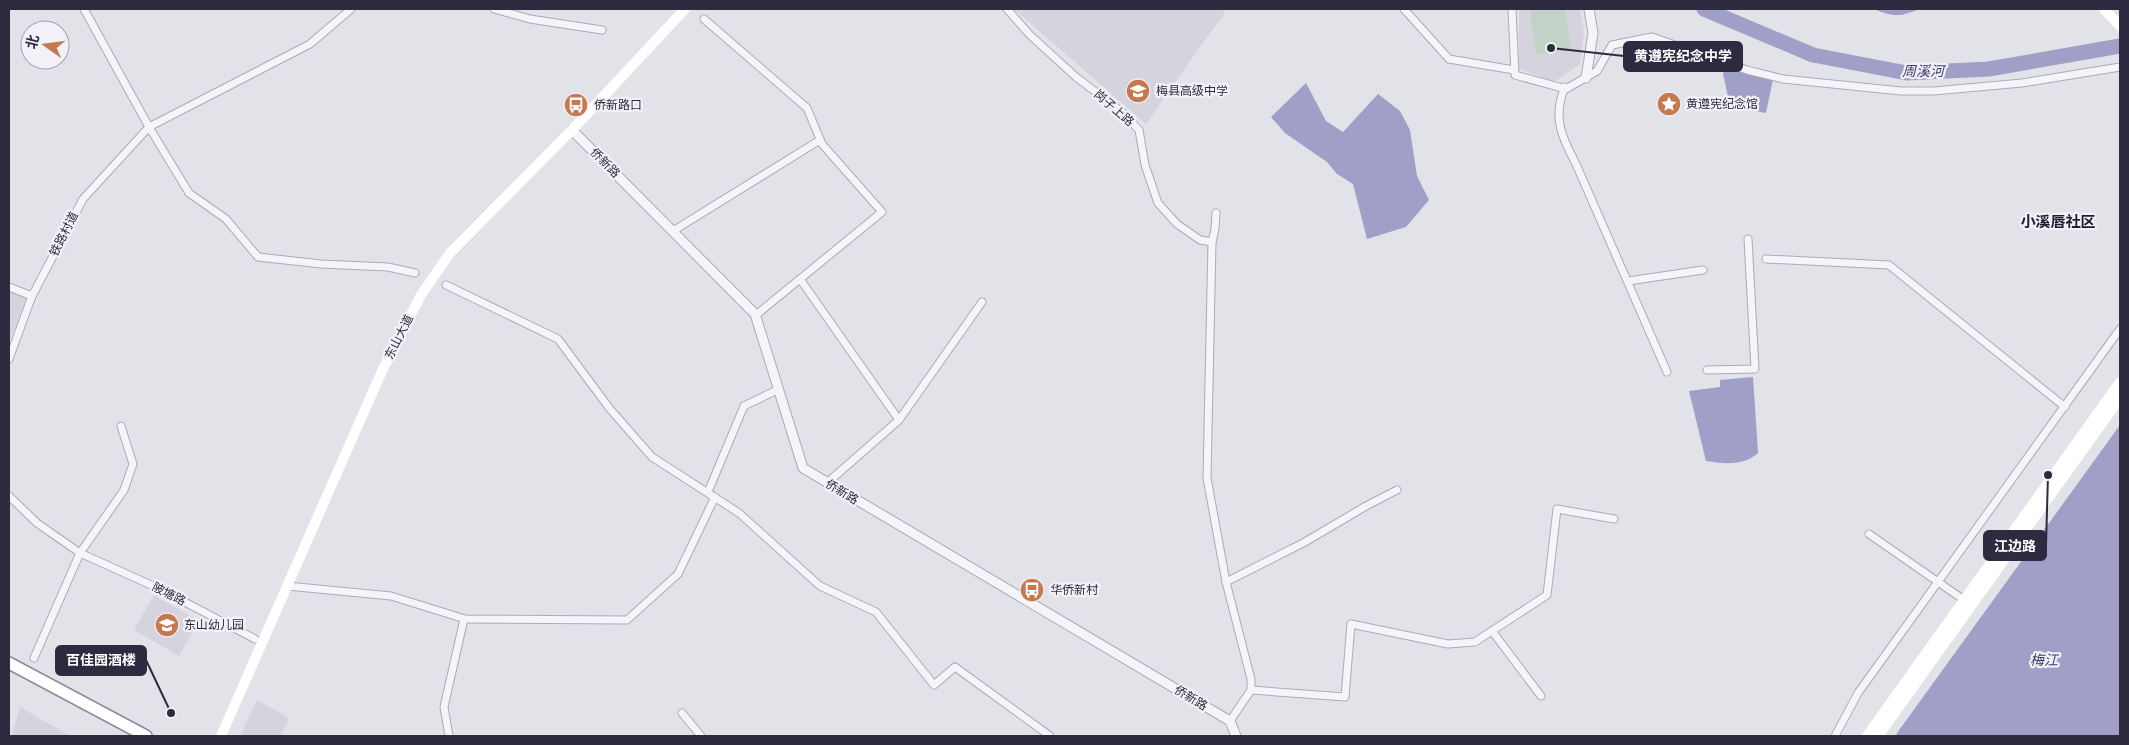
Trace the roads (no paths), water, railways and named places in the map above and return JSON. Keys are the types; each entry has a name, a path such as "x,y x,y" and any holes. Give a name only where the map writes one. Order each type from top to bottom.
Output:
{"highway":[{"path":"9,663 146,736"},
{"path":"9,669 130,736"}],"main road":[{"name":"东山大道","path":"221,736 382,371 421,295 450,253 572,130 685,9"},
{"path":"2107,12 2120,26"},
{"path":"1867,736 2120,382"},
{"path":"1878,736 2120,398"}],"street":[{"path":"84,9 149,127 189,193 226,219 258,257 293,262 388,267 415,273"},
{"path":"149,127 310,44 351,9"},
{"path":"494,9 530,19 602,30"},
{"name":"岗子上路","path":"1007,9 1030,34 1076,77 1122,112 1140,130 1145,165 1158,203 1177,224 1200,240 1212,242"},
{"path":"1404,9 1449,59 1514,70"},
{"path":"1512,9 1515,75 1566,89 1597,71 1612,45 1652,37 1747,70 1782,79 1901,91 1934,91 2022,83 2120,67"},
{"path":"1586,78 1593,33 1589,9"},
{"path":"704,19 807,108 820,140 882,212 756,315"},
{"path":"1565,87 1560,104 1559,125 1562,139 1576,164 1667,372"},
{"name":"铁路村道","path":"9,359 32,296 83,199 149,127"},
{"name":"侨新路","path":"572,130 756,315 804,468 1230,721"},
{"path":"673,231 820,140"},
{"path":"1216,213 1212,242 1206,478 1226,582 1251,679 1251,690 1230,721 1236,736"},
{"path":"1706,370 1755,369 1748,239"},
{"path":"1766,259 1889,265 1930,296 2065,407"},
{"path":"1628,282 1703,270"},
{"path":"800,279 899,420"},
{"path":"446,285 558,339 610,409 652,457 739,513 820,586 876,612 934,684 955,667 1050,736"},
{"path":"9,288 32,296"},
{"path":"827,483 899,420 982,302"},
{"path":"1835,736 1858,693 2120,329"},
{"path":"708,492 744,406 779,389"},
{"path":"34,658 80,553 124,490 133,464 121,426"},
{"path":"1226,582 1305,542 1396,490"},
{"name":"陂塘路","path":"9,496 37,522 80,551 80,553 160,589 255,639"},
{"path":"287,586 391,596 464,619 627,620 678,574 715,497"},
{"path":"1251,690 1345,697 1351,624 1448,644 1475,642 1547,595 1557,509 1614,519"},
{"path":"1869,534 1964,600"},
{"path":"449,736 444,707 464,619"},
{"path":"1492,631 1541,696"},
{"path":"682,713 701,736"}],"water":[{"path":"1874,9 1919,9 1907,14 1897,15"},
{"path":"1726,67 1773,79 1766,113 1730,106 1723,74"},
{"path":"1306,83 1326,121 1343,132 1378,94 1400,111 1410,130 1417,176 1429,200 1406,227 1367,239 1353,184 1337,174 1327,162 1285,133 1271,117"},
{"path":"1753,377 1758,453 1746,460 1734,463 1706,461 1689,391 1720,387 1720,380"},
{"name":"梅江","path":"2120,425 2120,736 1896,736 1897,733"}],"waterway":[{"name":"周溪河","path":"1704,9 1813,55 1907,73 1989,69 2120,46"}],"place":[{"name":"黄遵宪纪念中学","path":"1551,48"},
{"name":"梅县高级中学","path":"1138,91"},
{"name":"黄遵宪纪念馆","path":"1669,104"},
{"name":"侨新路口","path":"576,105"},
{"name":"江边路","path":"2048,475"},
{"name":"华侨新村","path":"1032,590"},
{"name":"东山幼儿园","path":"167,625"},
{"name":"百佳园酒楼","path":"171,713"}],"district":[{"name":"小溪唇社区","path":"2058,222"}]}
